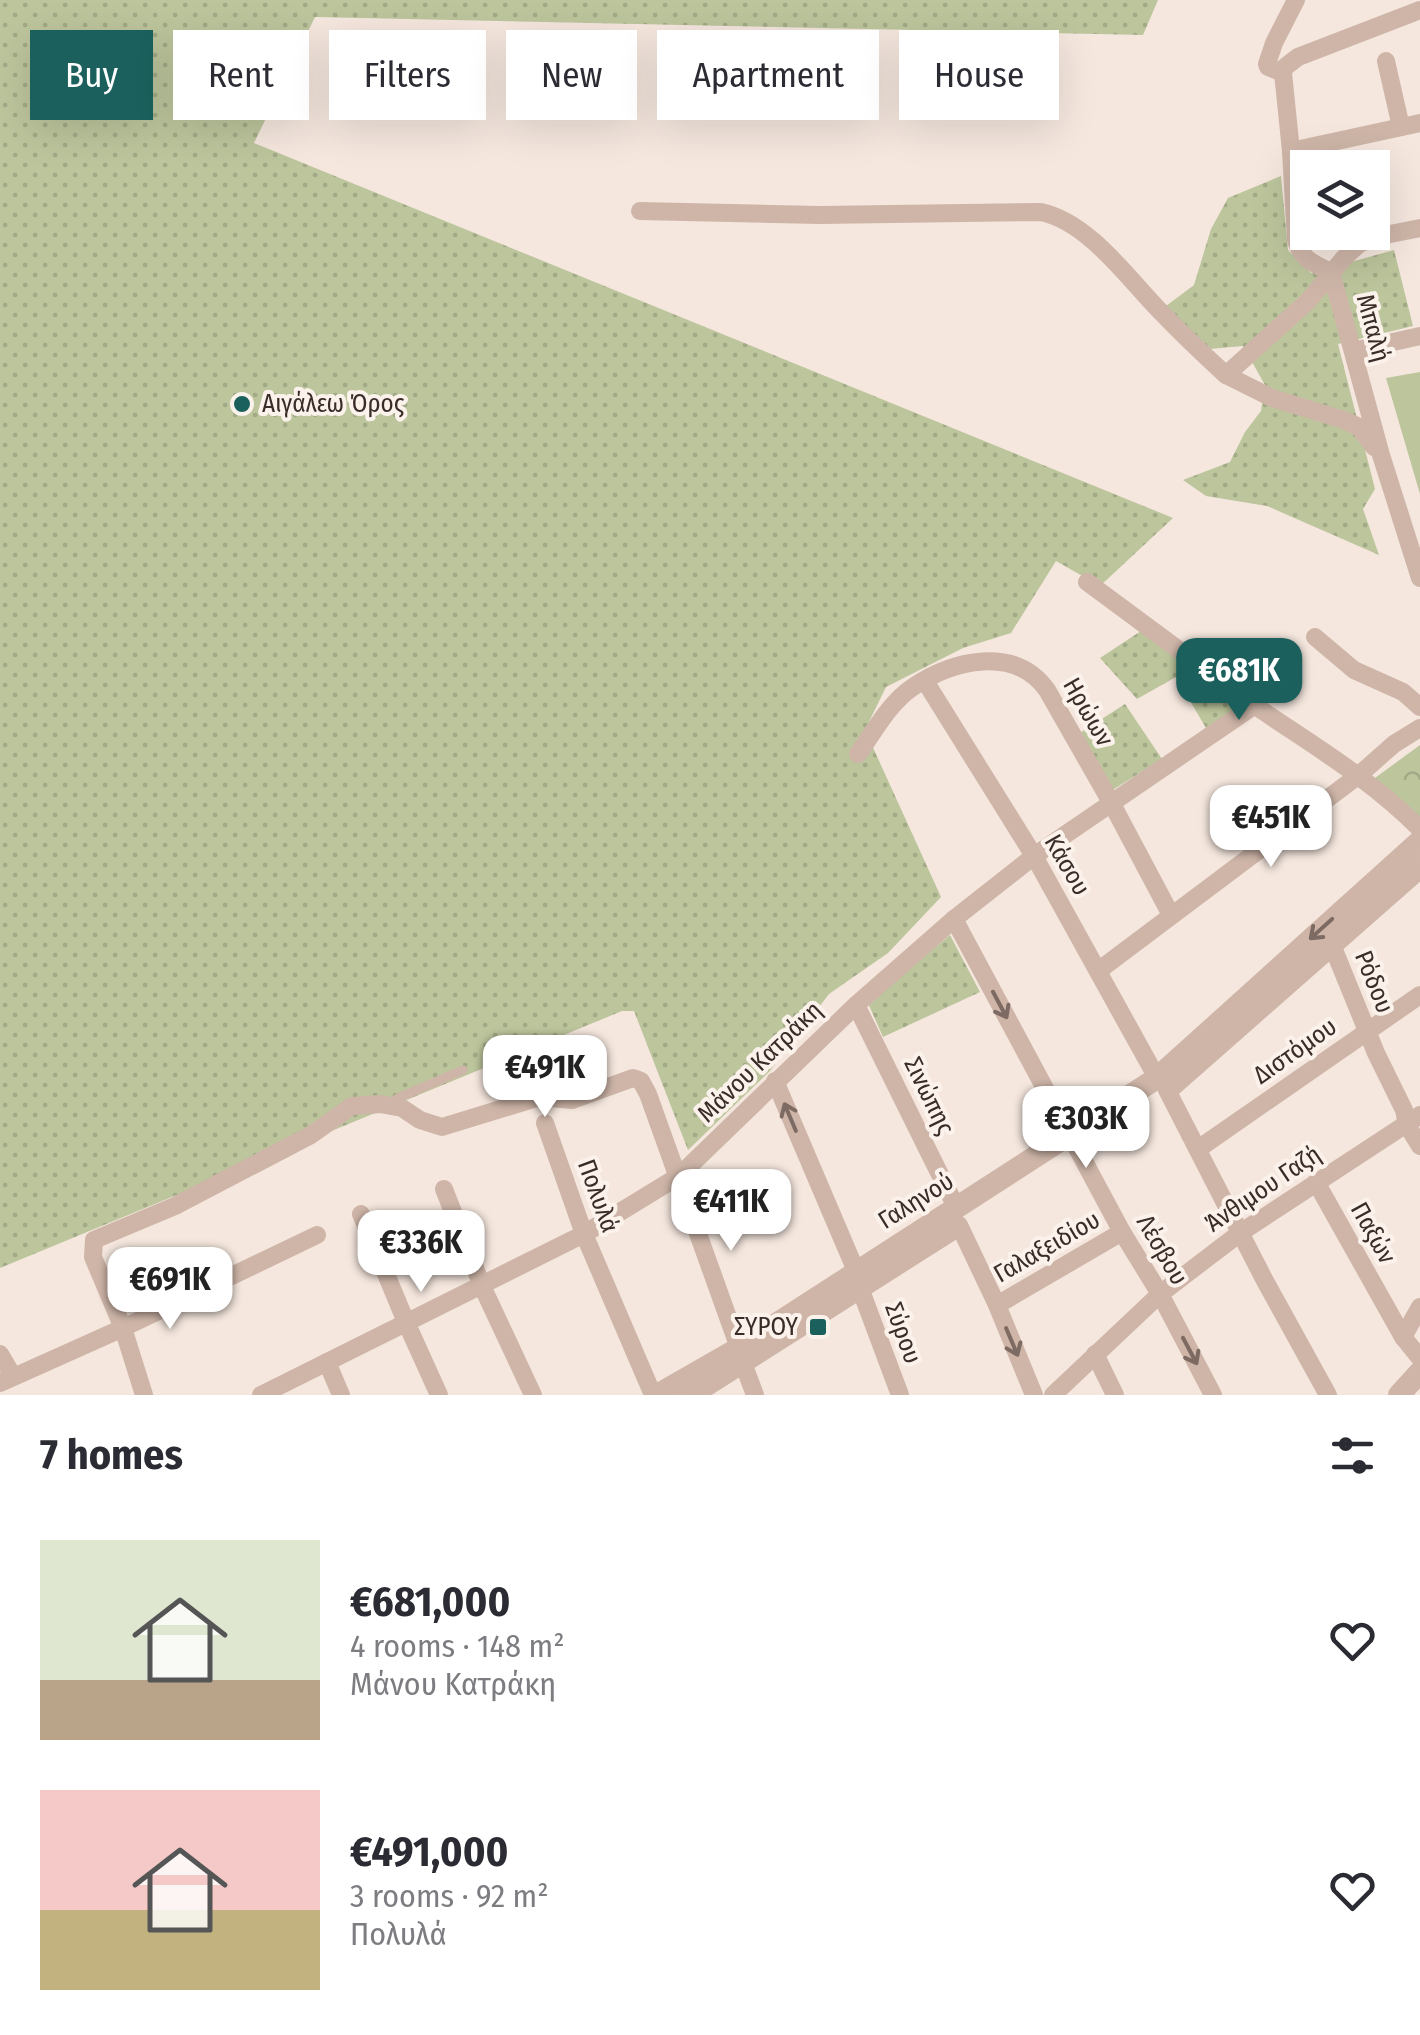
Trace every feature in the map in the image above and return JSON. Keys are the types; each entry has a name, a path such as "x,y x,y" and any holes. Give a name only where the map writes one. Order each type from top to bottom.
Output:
{"street":[{"name":"Μπαλή","path":"1291,150 1283,73 1268,68 1268,59 1296,0"},
{"path":"1283,73 1298,57 1420,10"},
{"path":"1296,150 1411,125 1386,61"},
{"path":"640,210 820,215 1052,214 1070,222 1094,242 1226,375 1272,398 1332,415 1359,428 1381,456"},
{"path":"1226,375 1308,301 1359,244 1420,228"},
{"name":"Μπαλή","path":"1299,250 1305,259 1332,272 1381,456 1420,578"},
{"path":"1353,351 1420,336"},
{"path":"1087,582 1254,705 1359,776 1420,829"},
{"path":"1315,637 1354,670 1404,692 1420,707"},
{"name":"Ηρώων","path":"858,754 914,686 974,662 988,660 1027,669 1047,690 1171,915"},
{"name":"Κάσου","path":"925,681 1034,856 1198,1149 1328,1395"},
{"name":"Μάνου Κατράκη","path":"261,1395 584,1234 678,1176 856,1005 954,919 1034,856 1254,705"},
{"path":"1098,971 1420,728"},
{"name":"Γαληνού","path":"1162,1084 1420,841"},
{"name":"Γαληνού","path":"691,1395 741,1355 958,1217 1014,1169 1073,1141 1162,1084 1332,945 1420,866"},
{"name":"Λέσβου","path":"954,919 1213,1395"},
{"name":"Ρόδου","path":"1332,945 1367,1032 1404,1110 1414,1120 1420,1146"},
{"name":"Διστόμου","path":"1198,1149 1420,995"},
{"name":"Σινώπης","path":"856,1005 958,1217 1034,1395"},
{"path":"144,1395 123,1328 93,1257 94,1240 175,1206 311,1136 352,1106 402,1108 420,1120 442,1127 540,1097 572,1100 633,1078 641,1081 648,1094 755,1395"},
{"name":"Σύρου","path":"775,1081 858,1280 900,1395"},
{"name":"Άνθιμου Γαζή","path":"1053,1395 1160,1294 1240,1232 1414,1120"},
{"name":"Πολυλά","path":"545,1124 584,1234 655,1395"},
{"name":"Παξών","path":"1316,1182 1403,1337 1420,1358"},
{"path":"444,1189 482,1286 533,1395"},
{"path":"361,1214 439,1395"},
{"name":"Γαλαξειδίου","path":"997,1305 1122,1232"},
{"path":"0,1354 6,1379 317,1235"},
{"path":"1403,1337 1420,1307"},
{"path":"1095,1354 1116,1395"},
{"name":"Γαληνού","path":"655,1395 741,1355"},
{"path":"327,1362 341,1395"},
{"path":"1399,1395 1420,1372"}],"lane":[{"path":"389,1106 398,1098 463,1070"}],"green space":[{"path":"0,0 1158,0 1143,35 1059,33 1059,30 315,17 309,30 173,30 173,120 265,120 254,143 1173,518 1100,586 1056,561 1011,633 963,648 886,687 865,730 941,897 888,953 829,994 770,1071 688,1150 634,1011 622,1011 0,1268"},
{"path":"1281,176 1288,250 1311,273 1394,250 1413,326 1338,344 1375,489 1363,509 1379,555 1267,506 1206,496 1183,480 1230,462 1261,411 1265,385 1243,346 1210,349 1166,306 1194,285 1211,229 1228,198"},
{"path":"1420,372 1420,494 1386,378"},
{"path":"1141,631 1240,705 1206,728 1176,677 1137,699 1100,658"},
{"path":"1125,704 1162,759 1111,791 1080,733"},
{"path":"1420,745 1420,821 1364,786"},
{"path":"950,935 980,992 883,1037 868,1003"}],"place":[{"name":"Αιγάλεω Όρος","path":"242,404"},
{"name":"ΣΥΡΟΥ","path":"818,1327"}]}
